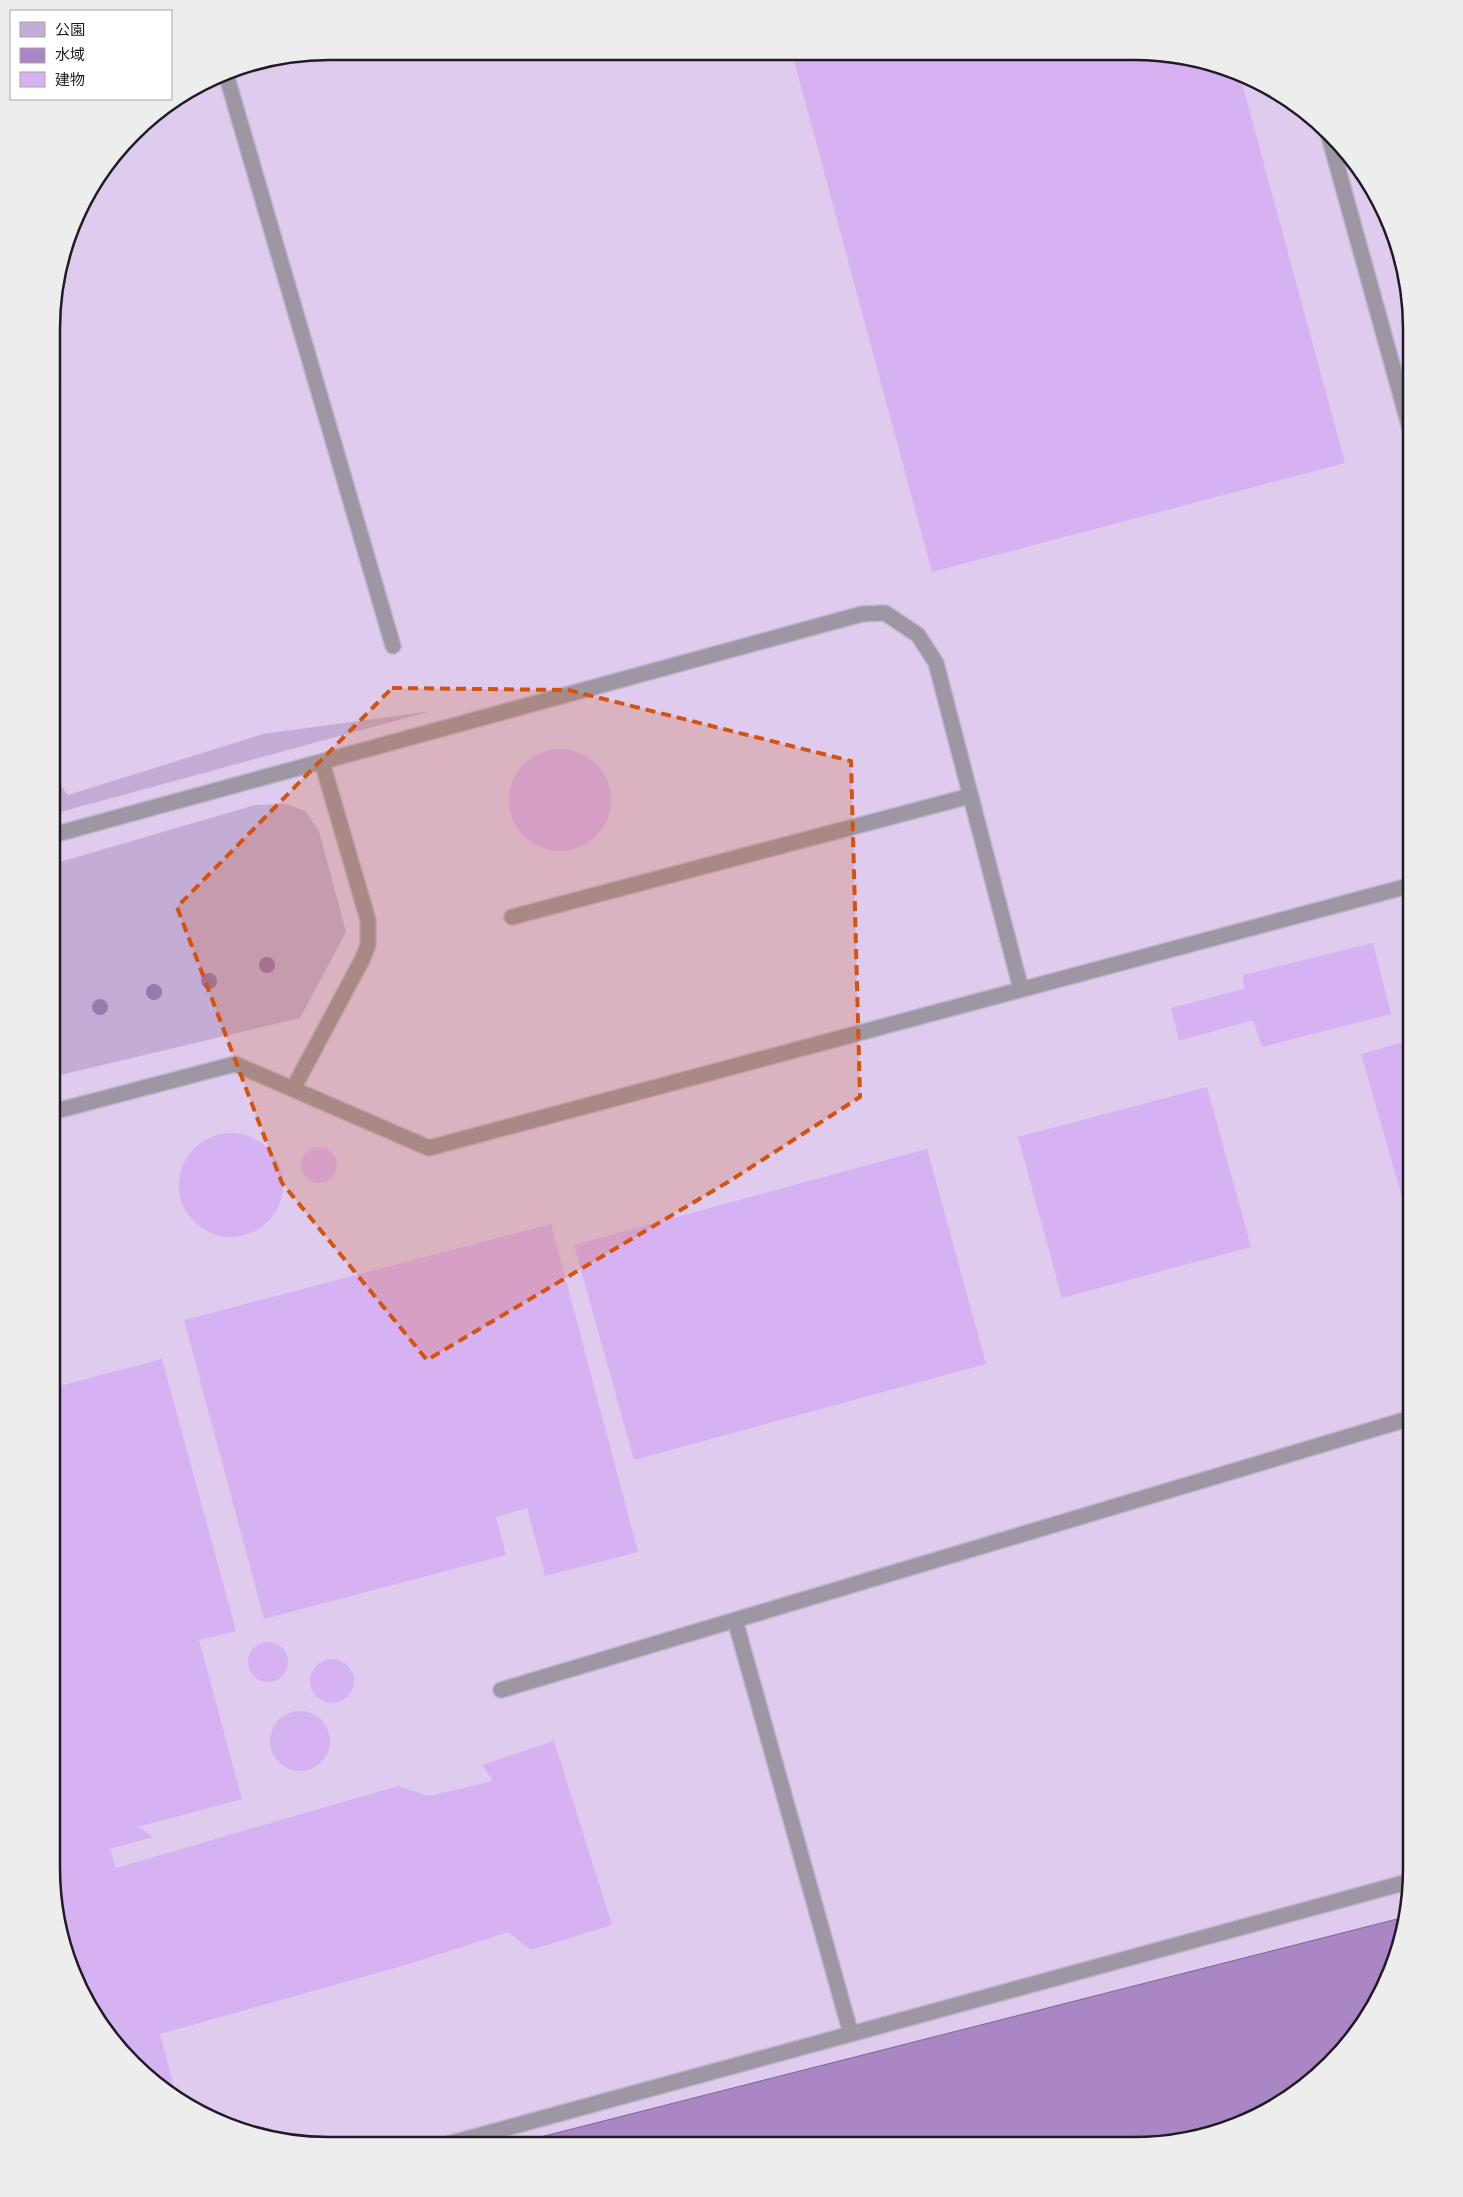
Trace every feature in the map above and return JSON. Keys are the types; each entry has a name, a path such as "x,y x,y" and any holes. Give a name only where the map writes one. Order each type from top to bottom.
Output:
{"lane":[{"path":"228,79 393,646"},
{"path":"1332,147 1403,404"},
{"path":"60,833 862,614 884,613 918,635 936,663 1021,989"},
{"path":"293,1089 362,960 368,945 368,920 322,762"},
{"path":"512,917 970,796"},
{"path":"60,1110 235,1064 429,1148 1403,887"},
{"path":"502,1690 1403,1420"},
{"path":"735,1620 851,2034"},
{"path":"474,2137 1402,1883"}],"highlighted area":[{"path":"392,688 568,690 851,761 860,1097 728,1182 427,1360 282,1183 177,907"}],"shaded area":[{"path":"329,60 1134,60 1169,62 1221,74 1237,80 1284,105 1312,127 1336,151 1358,179 1383,226 1389,242 1401,294 1403,329 1403,1868 1398,1921 1387,1962 882,2137 329,2137 294,2135 242,2123 226,2117 179,2092 151,2070 127,2046 105,2018 80,1971 74,1955 62,1903 60,1868 60,329 62,294 69,259 80,226 96,194 127,151 151,127 179,105 226,80 242,74 294,62"}],"green space":[{"path":"432,711 60,812 60,785 68,795 263,734"},
{"path":"286,804 305,811 319,831 346,932 300,1018 60,1075 60,862 255,805"}],"water":[{"path":"1398,1919 1383,1971 1358,2018 1336,2046 1312,2070 1284,2092 1237,2117 1204,2128 1169,2135 1134,2137 541,2137"}],"building":[{"path":"794,60 1134,60 1187,65 1221,74 1242,82 1345,463 932,572"},
{"path":"560,749 580,752 589,757 603,771 608,780 611,800 608,820 603,829 589,843 580,848 560,851 540,848 531,843 517,829 512,820 509,800 512,780 517,771 531,757 540,752"},
{"path":"1373,943 1391,1014 1262,1047 1253,1020 1179,1041 1171,1008 1244,989 1243,975"},
{"path":"1403,1042 1403,1201 1361,1054"},
{"path":"1207,1087 1251,1247 1062,1298 1018,1137"},
{"path":"231,1133 251,1137 268,1148 279,1165 283,1185 279,1205 268,1222 251,1233 231,1237 211,1233 194,1222 183,1205 179,1185 183,1165 194,1148 211,1137"},
{"path":"319,1147 326,1148 332,1152 336,1158 336,1172 332,1178 326,1182 319,1183 312,1182 306,1178 302,1172 301,1165 302,1158 306,1152 312,1148"},
{"path":"927,1149 986,1364 634,1460 574,1245"},
{"path":"551,1224 638,1552 545,1576 527,1508 496,1517 506,1555 264,1619 184,1320"},
{"path":"162,1359 236,1631 199,1640 242,1799 138,1827 153,1837 110,1849 116,1868 398,1786 429,1796 493,1781 482,1765 554,1741 612,1925 531,1950 508,1932 409,1964 160,2034 174,2088 151,2070 127,2046 96,2003 74,1955 62,1903 60,1868 60,1386"},
{"path":"272,1642 279,1645 285,1651 288,1662 287,1670 279,1679 272,1682 264,1682 257,1679 249,1670 248,1658 251,1651 260,1643"},
{"path":"332,1659 344,1663 350,1669 354,1681 350,1693 344,1699 332,1703 320,1699 314,1693 310,1681 314,1669 320,1663"},
{"path":"300,1711 316,1716 321,1720 325,1725 330,1741 325,1757 321,1762 316,1766 300,1771 284,1766 279,1762 275,1757 270,1741 275,1725 279,1720 284,1716"}]}
